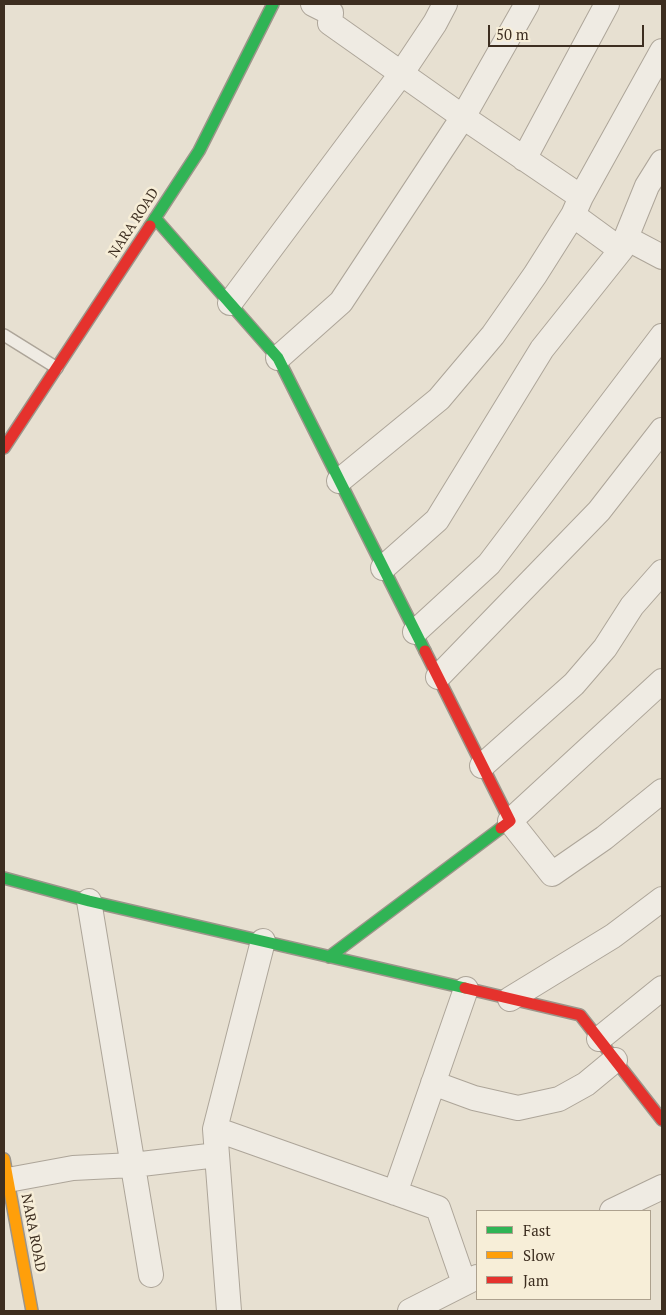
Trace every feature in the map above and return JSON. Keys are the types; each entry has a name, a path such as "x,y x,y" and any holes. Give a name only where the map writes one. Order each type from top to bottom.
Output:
{"street":[{"name":"NARA ROAD","path":"4,448 199,151 273,4"},
{"path":"313,4 331,13 330,23 462,118 524,159 577,206 621,250"},
{"path":"230,303 401,74 435,23 445,4"},
{"path":"278,358 341,302 462,118 527,4"},
{"path":"524,159 607,4"},
{"path":"339,481 439,399 493,335 535,275 577,206 662,51"},
{"path":"621,250 647,186 662,162"},
{"path":"155,218 278,358 510,821 552,874 604,838 662,791"},
{"path":"383,568 436,520 542,349 628,239 662,257"},
{"path":"415,632 489,564 662,336"},
{"path":"438,677 599,511 662,430"},
{"path":"482,766 574,684 606,648 632,606 662,572"},
{"path":"329,957 510,821 662,681"},
{"path":"4,878 89,901 580,1016 662,1120"},
{"path":"510,999 613,936 662,899"},
{"path":"89,901 151,1275"},
{"path":"230,1311 215,1129 263,941"},
{"path":"599,1039 662,988"},
{"path":"395,1193 466,989"},
{"path":"433,1083 474,1098 518,1108 559,1098 586,1084 615,1060"},
{"path":"215,1129 438,1208 471,1280 410,1311"},
{"path":"6,1170 133,1165 217,1155"},
{"name":"NARA ROAD","path":"6,1170 32,1311"},
{"path":"614,1210 662,1187"}],"lane":[{"path":"4,335 56,368"}],"traffic: fast":[{"path":"150,226 199,151 273,4"},
{"path":"155,218 278,358 425,651"},
{"path":"329,957 501,828"},
{"path":"4,878 89,901 465,988"}],"traffic: slow":[{"path":"4,1159 32,1311"}],"traffic: jam":[{"path":"4,448 150,226"},
{"path":"425,651 510,821 501,828"},
{"path":"465,988 580,1015 662,1120"}]}
